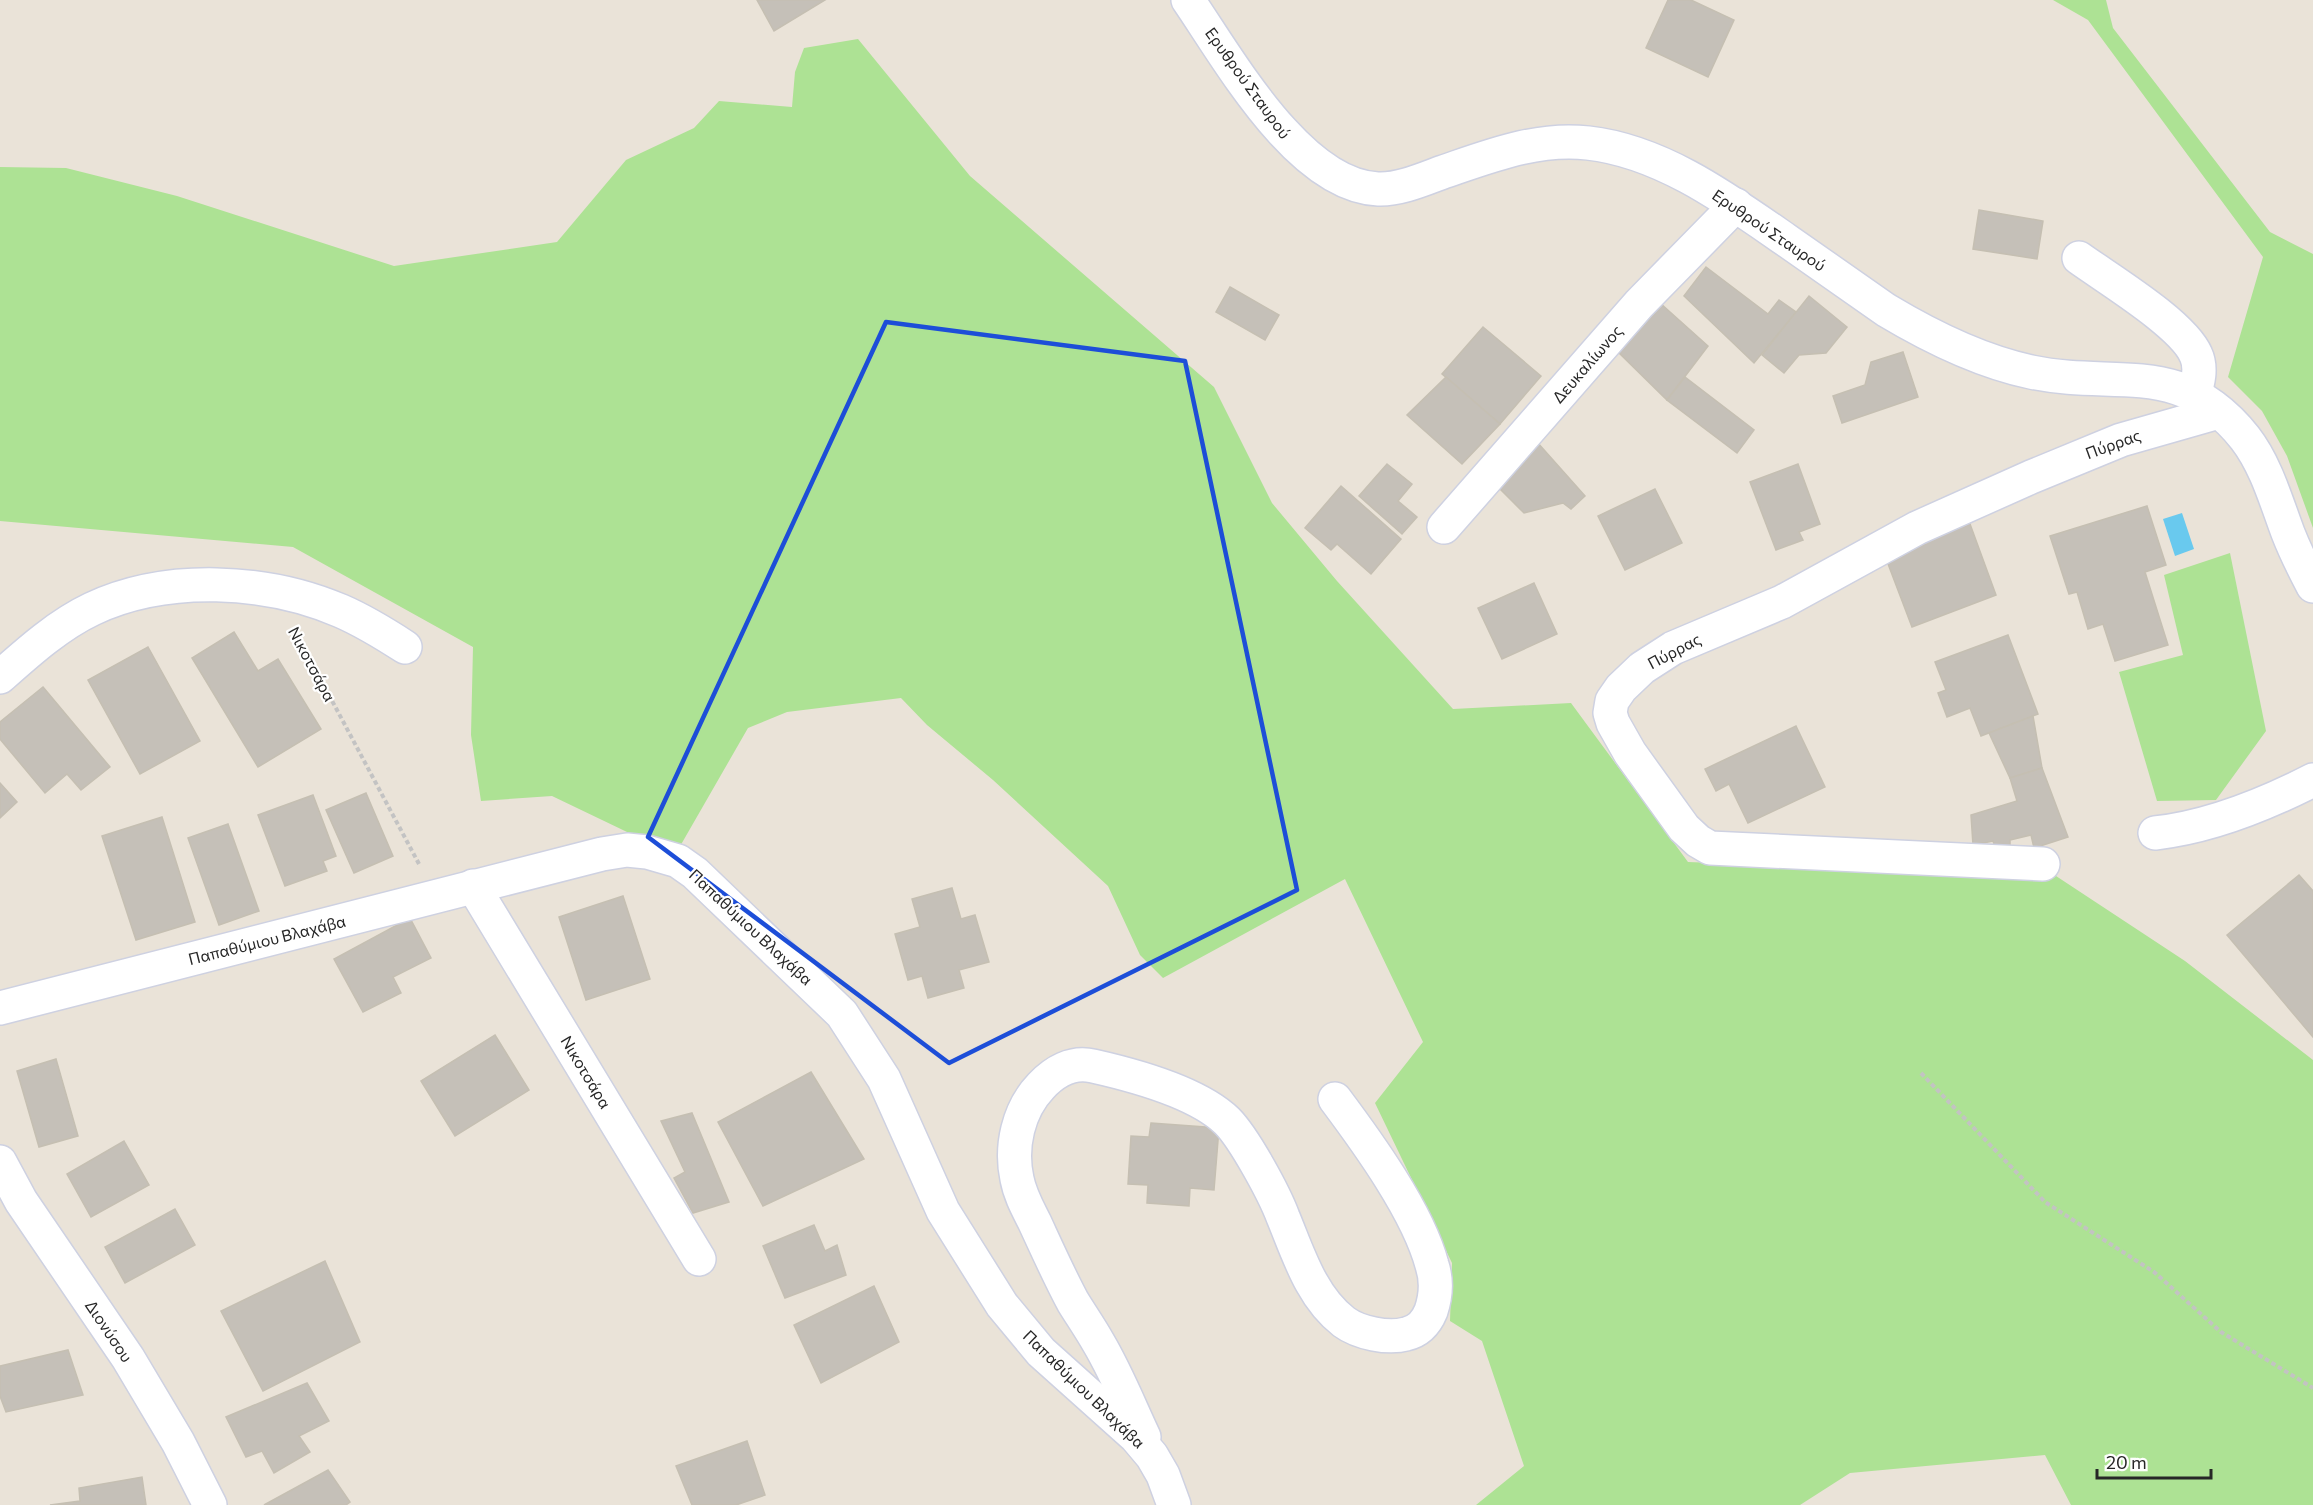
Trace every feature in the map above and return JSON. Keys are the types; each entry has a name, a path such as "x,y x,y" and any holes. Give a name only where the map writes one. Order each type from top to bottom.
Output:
{"street":[{"name":"Ερυθρού Σταυρού","path":"1188,0 1277,126 1311,160 1343,180 1362,187 1388,188 1516,149 1547,143 1587,142 1607,146 1670,168 1736,205 1886,310 1954,347 2001,364 2032,372 2155,381 2173,386 2207,404 2246,439 2262,466 2300,562 2313,586"},
{"name":"Δευκαλίωνος","path":"1444,527 1639,304 1736,205"},
{"path":"2079,258 2181,333 2196,356 2199,378 2207,404"},
{"name":"Πύρρας","path":"2043,864 1710,848 1684,828 1620,739 1611,717 1612,701 1629,679 1662,654 1764,611 1917,528 2207,404"},
{"path":"0,677 90,610 126,595 174,586 235,586 311,600 372,626 405,647"},
{"path":"2155,833 2206,823 2243,811 2313,780"},
{"name":"Παπαθύμιου Βλαχάβα","path":"0,1008 602,854 627,850 663,855 695,873 842,1014 884,1079 944,1211 1002,1305 1041,1352 1130,1431 1152,1456 1163,1475 1174,1505"},
{"name":"Νικοτσάρα","path":"473,886 699,1259"},
{"path":"1152,1456 1112,1368 1073,1302 1020,1189 1015,1153 1017,1130 1030,1099 1046,1081 1057,1073 1072,1066 1090,1065 1197,1099 1226,1120 1238,1134 1282,1214 1304,1268 1333,1312 1350,1326 1365,1332 1401,1335 1413,1332 1422,1326 1432,1306 1436,1292 1433,1266 1422,1238 1397,1193 1360,1133 1335,1099"},
{"name":"Διονύσου","path":"0,1162 21,1201 129,1358 178,1442 210,1505"}],"path":[{"name":"Νικοτσάρα","path":"274,592 436,895"},
{"path":"1921,1073 2045,1202 2154,1272 2221,1332 2313,1388"}],"highlighted area":[{"path":"886,322 1185,361 1297,890 949,1063 648,837"}],"green space":[{"path":"2053,0 2106,0 2113,28 2270,232 2313,254 2313,528 2287,456 2262,411 2228,377 2263,257 2088,20"},
{"path":"858,39 970,176 1214,387 1272,503 1337,581 1453,709 1571,703 1688,862 2056,876 2185,961 2313,1060 2313,1505 2071,1505 2045,1455 1850,1473 1800,1505 1476,1505 1524,1466 1482,1341 1450,1321 1452,1263 1375,1103 1423,1042 1345,879 1163,978 1140,955 1108,886 993,780 927,725 901,698 787,712 748,728 675,855 552,796 481,801 471,735 473,647 293,547 0,521 0,167 66,168 177,196 394,266 557,242 626,160 694,128 719,101 792,107 795,72 804,48"},
{"path":"2230,553 2266,731 2216,800 2157,801 2119,672 2183,655 2164,575"}],"water":[{"path":"2182,513 2194,549 2175,556 2163,519"}],"building":[{"path":"757,0 825,0 774,31"},
{"path":"1668,0 1691,0 1734,20 1708,77 1646,48"},
{"path":"1979,210 2043,221 2037,259 1973,249"},
{"path":"1706,267 1768,314 1779,300 1796,312 1754,363 1684,296"},
{"path":"1230,287 1279,315 1265,340 1216,312"},
{"path":"1809,296 1847,327 1826,353 1799,355 1784,373 1762,355"},
{"path":"1660,303 1708,346 1667,400 1614,348"},
{"path":"1483,327 1541,376 1500,424 1442,374"},
{"path":"1903,352 1918,397 1842,423 1833,396 1865,385 1871,362"},
{"path":"1446,377 1500,424 1462,464 1407,415"},
{"path":"1685,377 1754,430 1737,453 1667,400"},
{"path":"1537,442 1585,496 1571,509 1563,503 1524,513 1498,487"},
{"path":"1387,464 1412,484 1398,501 1417,517 1402,534 1359,496"},
{"path":"1798,464 1820,524 1799,532 1803,540 1776,550 1750,482"},
{"path":"1341,486 1401,539 1371,574 1337,544 1331,550 1305,528"},
{"path":"1655,489 1682,543 1625,570 1598,516"},
{"path":"2147,506 2166,565 2145,572 2168,645 2115,661 2103,624 2088,629 2077,592 2069,594 2050,536"},
{"path":"1970,524 1996,595 1912,627 1885,556"},
{"path":"1534,583 1557,634 1502,659 1478,608"},
{"path":"234,632 258,671 278,659 321,729 258,767 192,658"},
{"path":"2008,635 2038,714 1981,736 1970,708 1947,717 1938,693 1946,690 1935,662"},
{"path":"148,647 200,741 140,774 88,680"},
{"path":"43,687 110,767 81,790 67,774 45,793 0,739 0,722"},
{"path":"2033,716 2042,768 2010,778 1989,733"},
{"path":"1796,726 1825,787 1748,823 1729,784 1716,791 1705,769"},
{"path":"2042,768 2068,837 2034,848 2031,835 2010,840 2010,850 1996,850 1993,841 1973,845 1971,815 2017,801 2010,778"},
{"path":"0,783 17,802 0,818"},
{"path":"366,793 393,856 354,873 326,810"},
{"path":"313,795 336,856 323,861 327,871 285,886 258,815"},
{"path":"162,817 195,922 136,940 102,836"},
{"path":"228,824 259,911 219,925 188,838"},
{"path":"2299,875 2313,891 2313,1037 2227,935"},
{"path":"952,888 961,919 975,915 989,962 959,970 964,988 928,998 922,976 908,980 895,934 920,927 912,899"},
{"path":"623,896 650,979 586,1000 559,917"},
{"path":"410,918 431,958 393,977 401,993 363,1012 334,959"},
{"path":"495,1035 529,1090 455,1136 421,1081"},
{"path":"56,1059 78,1136 39,1147 17,1071"},
{"path":"811,1072 864,1159 763,1206 718,1122"},
{"path":"692,1113 729,1202 693,1213 674,1178 685,1172 661,1121"},
{"path":"1151,1123 1219,1128 1214,1190 1190,1188 1189,1206 1147,1203 1148,1185 1128,1184 1131,1136 1149,1137"},
{"path":"124,1141 149,1185 91,1217 67,1174"},
{"path":"175,1209 195,1245 125,1283 105,1247"},
{"path":"814,1225 825,1251 837,1245 846,1275 785,1298 763,1246"},
{"path":"325,1261 360,1342 263,1391 221,1311"},
{"path":"874,1286 899,1342 821,1383 794,1325"},
{"path":"68,1350 83,1395 6,1412 0,1396 0,1366"},
{"path":"307,1383 329,1421 299,1436 310,1452 274,1473 262,1451 246,1457 226,1417"},
{"path":"747,1441 765,1495 736,1505 692,1505 676,1466"},
{"path":"328,1470 350,1502 346,1505 264,1505"},
{"path":"142,1477 146,1505 50,1505 80,1501 79,1488"}]}
